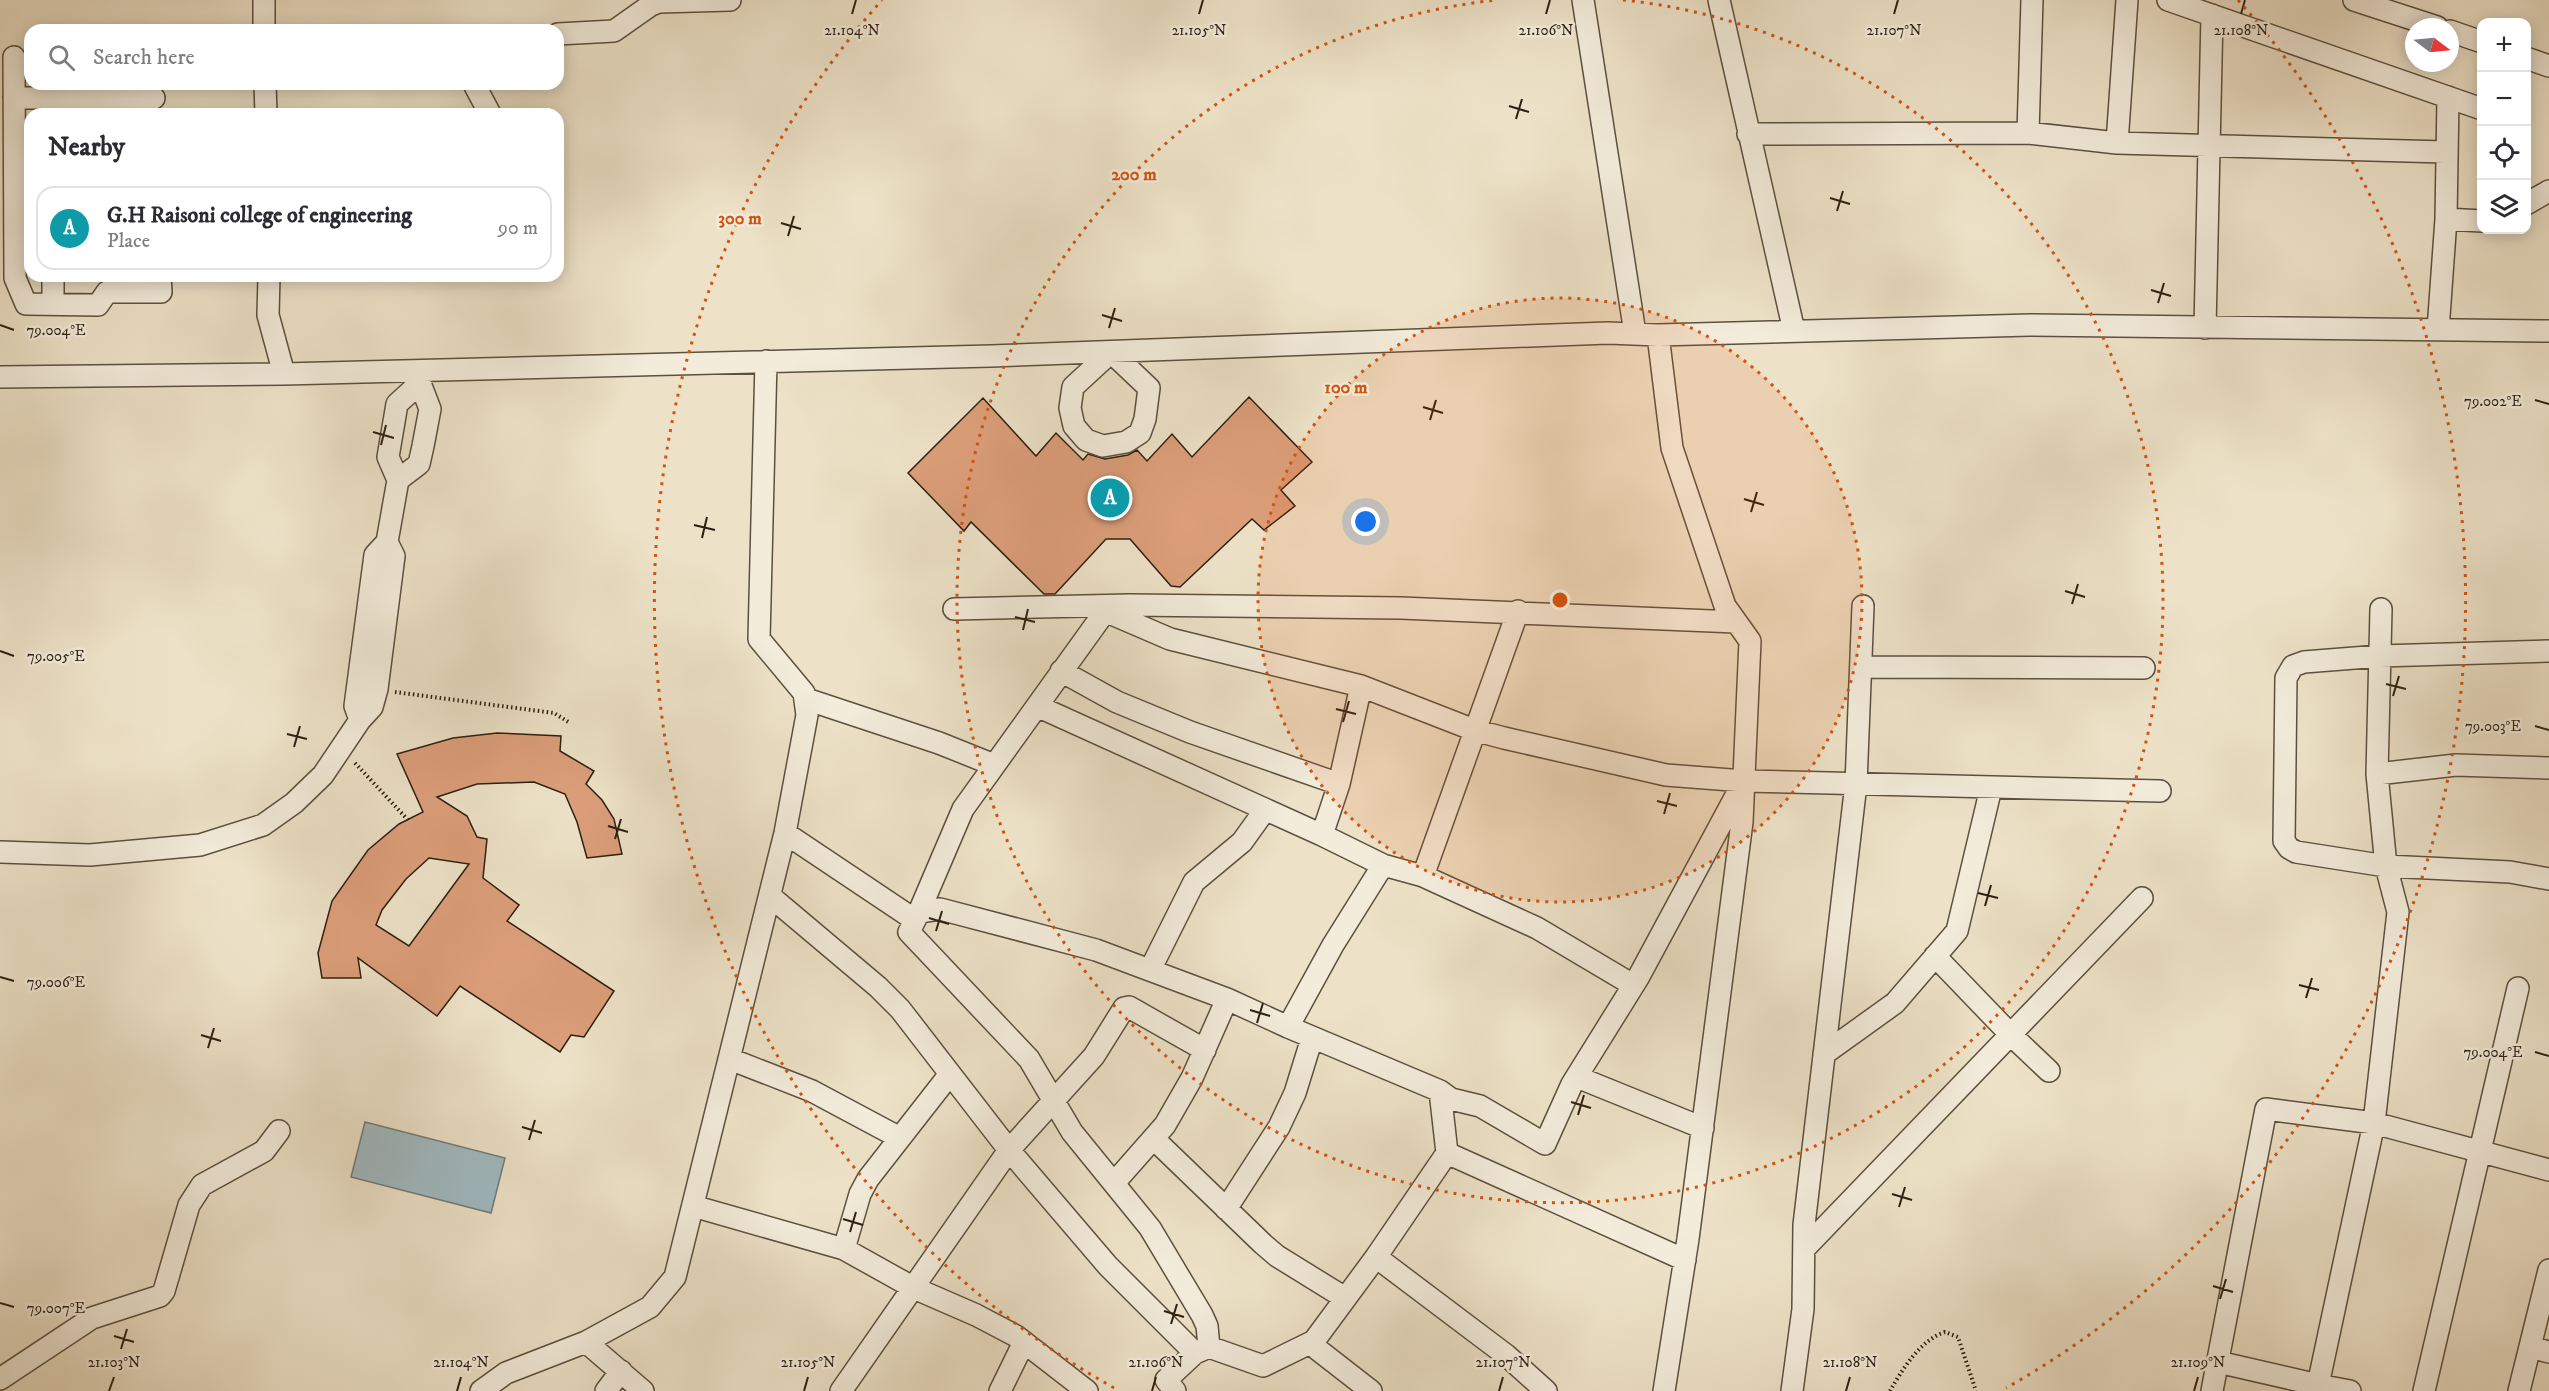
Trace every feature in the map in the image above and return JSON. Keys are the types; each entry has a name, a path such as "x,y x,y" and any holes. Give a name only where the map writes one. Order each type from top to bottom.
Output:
{"street":[{"path":"264,0 264,24"},
{"path":"564,34 615,31 651,5 659,2 730,0"},
{"path":"1583,0 1635,333"},
{"path":"1719,0 1794,331"},
{"path":"2028,132 2032,0"},
{"path":"2117,143 2127,0"},
{"path":"2168,0 2477,108"},
{"path":"2354,0 2410,18"},
{"path":"2205,328 2212,15"},
{"path":"2459,34 2477,41"},
{"path":"15,57 15,278 26,304 98,305 107,284 161,292 160,282"},
{"path":"2531,60 2549,66"},
{"path":"265,90 266,108"},
{"path":"477,90 487,108"},
{"path":"2438,330 2446,219 2445,152 2448,97"},
{"path":"14,98 49,106 105,106 154,99"},
{"path":"1748,134 2028,132 2117,143 2445,152"},
{"path":"2531,201 2549,191"},
{"path":"2446,219 2477,221"},
{"path":"53,282 53,304"},
{"path":"269,282 268,315 284,374"},
{"path":"0,377 284,374 420,376 1635,333 1658,335 2030,325 2549,331"},
{"path":"1658,335 1672,448 1725,606 1750,641 1742,822 1685,1260 1664,1391"},
{"path":"1111,352 1149,388 1145,419 1140,433 1126,442 1103,446 1086,440 1074,426 1070,408 1073,387 1111,352"},
{"path":"481,1391 506,1373 586,1342 650,1306 675,1277 785,833 807,714 804,693 759,639 766,362"},
{"path":"360,720 355,706 375,555 387,542 398,480 388,457 398,404 420,376"},
{"path":"398,480 418,464 423,446 430,409 420,376"},
{"path":"0,852 90,855 200,845 263,825 294,803 323,775 360,720 372,707 377,689 394,556 387,542"},
{"path":"1792,1391 1803,1308 1804,1225 1856,784 1863,606"},
{"path":"1107,608 963,809 909,932 1029,1059 1072,1132 1150,1228 1202,1315 1207,1326 1202,1350 1166,1380 1171,1390"},
{"path":"1107,608 1170,639 1361,686 1474,730 1666,775 1744,781 2160,791"},
{"path":"954,609 1401,608 1518,611 1736,622"},
{"path":"2318,1388 2374,1123 2398,930 2396,897 2386,866 2377,774 2382,609"},
{"path":"1423,876 1518,611"},
{"path":"2549,651 2380,656 2304,662 2294,666 2286,678 2284,841 2296,852 2386,866 2510,872 2549,879"},
{"path":"1860,667 2144,668"},
{"path":"1061,671 1117,702 1190,732 1339,784"},
{"path":"1322,836 1339,784 1361,686"},
{"path":"806,699 928,739 994,765"},
{"path":"1037,706 1383,865 1423,876 1527,922 1634,985"},
{"path":"2377,774 2456,765 2549,768"},
{"path":"785,833 917,916 940,909 1096,950 1227,999 1288,1028 1440,1091 1451,1099 1480,1106 1545,1144 1576,1077 1634,985 1744,781"},
{"path":"1824,1054 1895,1003 1957,931 1991,788"},
{"path":"1150,970 1194,882 1242,842 1265,810"},
{"path":"1288,1028 1333,945 1383,865"},
{"path":"770,896 878,987 900,1010 1009,1150 1108,1266 1202,1350 1263,1366 1314,1341 1376,1257 1447,1153 1440,1091"},
{"path":"1803,1249 2142,898"},
{"path":"1935,956 2049,1071"},
{"path":"2424,1391 2518,987"},
{"path":"1114,1183 1154,1138 1176,1108 1227,999"},
{"path":"841,1391 1009,1150 1094,1056 1126,1006 1205,1050"},
{"path":"1226,1209 1279,1127 1295,1093 1312,1038"},
{"path":"730,1059 804,1087 900,1138"},
{"path":"844,1250 864,1186 950,1074"},
{"path":"1576,1077 1703,1128"},
{"path":"2212,1391 2266,1109 2374,1123 2549,1170"},
{"path":"0,1379 92,1318 160,1296 164,1291 189,1205 196,1192 202,1185 264,1151 279,1131"},
{"path":"1154,1138 1277,1256 1345,1298"},
{"path":"1447,1153 1685,1260"},
{"path":"693,1206 844,1250 914,1288 976,1315 1024,1342 1087,1391"},
{"path":"1376,1257 1506,1355 1546,1391"},
{"path":"2519,1391 2539,1350 2549,1270"},
{"path":"1314,1341 1317,1348 1371,1391"},
{"path":"586,1342 644,1391"},
{"path":"1000,1391 1024,1342"},
{"path":"2218,1362 2318,1388 2350,1391"},
{"path":"606,1391 621,1371"}],"path":[{"path":"377,689 554,713 570,723"},
{"path":"342,749 408,820"},
{"path":"1890,1391 1901,1372 1927,1341 1945,1332 1958,1337 1976,1391"}],"water":[{"path":"365,1122 505,1158 491,1213 351,1177"}],"building":[{"path":"1249,397 1312,462 1281,490 1295,506 1264,530 1252,519 1180,587 1171,586 1130,539 1106,539 1055,594 1044,594 971,522 964,531 908,473 983,398 1036,456 1056,433 1083,460 1088,454 1105,459 1128,455 1137,450 1147,461 1172,434 1192,457"},
{"path":"497,733 561,736 560,751 594,771 586,784 602,800 614,819 622,854 587,858 577,822 565,794 534,782 477,784 437,797 467,816 477,837 487,839 483,878 519,905 507,921 614,991 584,1037 571,1035 560,1052 460,986 437,1016 358,958 361,978 322,978 318,953 332,901 368,850 399,824 423,812 397,754 453,738","holes":["429,858 469,864 409,946 376,925 382,910 406,879"]}],"place":[{"name":"G.H Raisoni college of engineering","path":"1110,498"}]}
